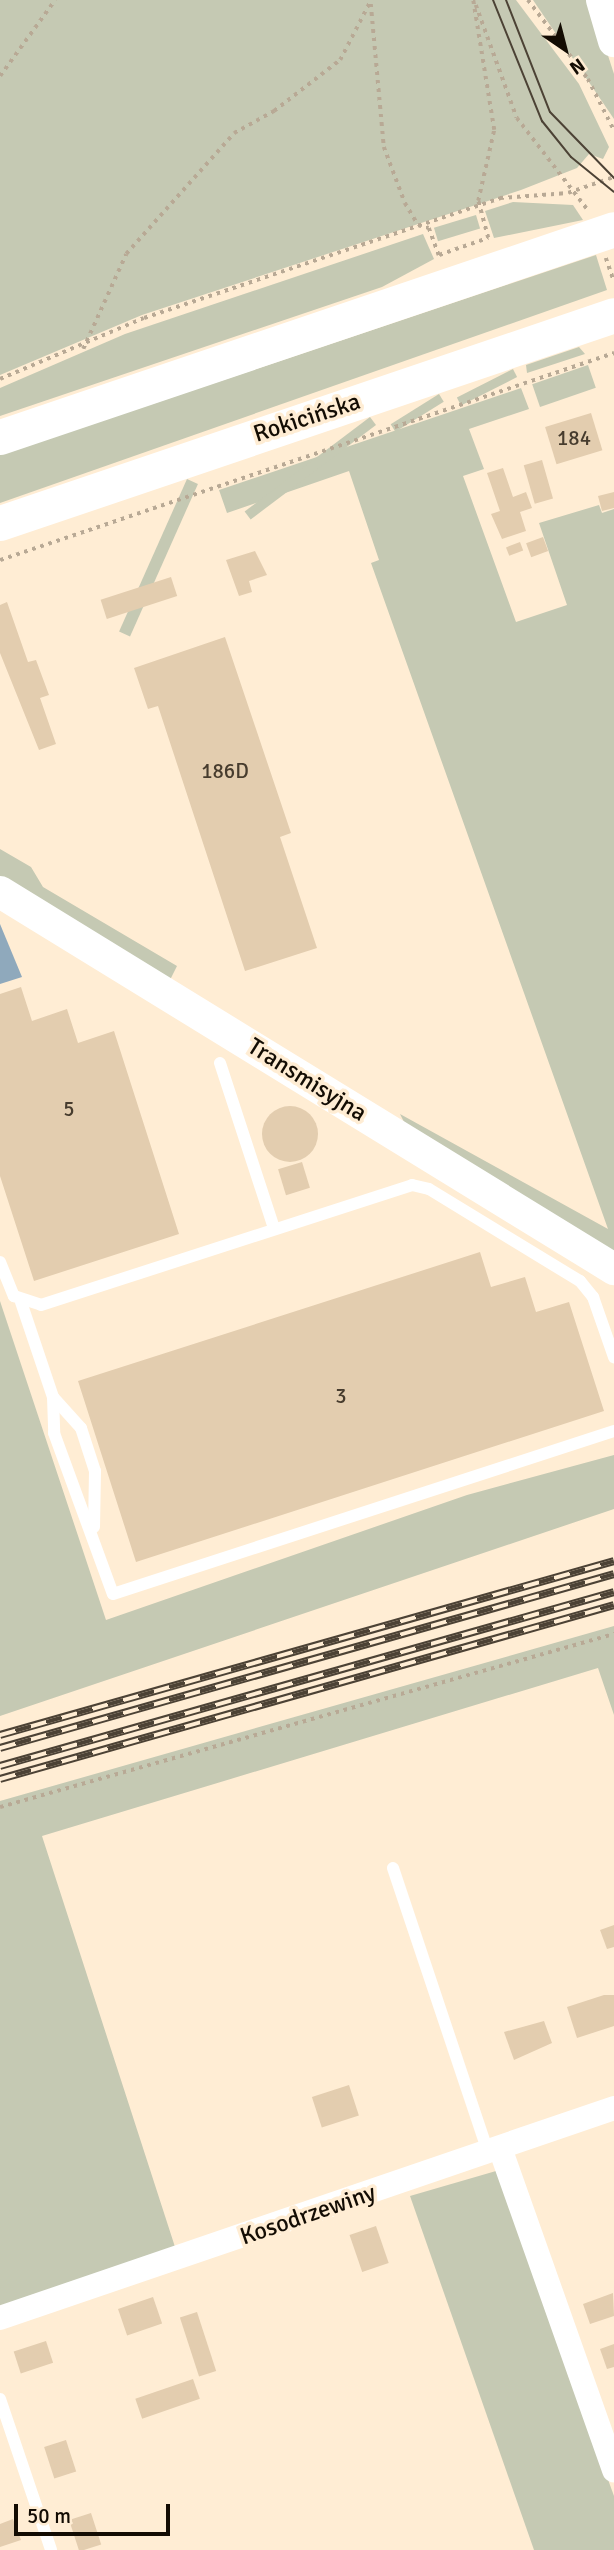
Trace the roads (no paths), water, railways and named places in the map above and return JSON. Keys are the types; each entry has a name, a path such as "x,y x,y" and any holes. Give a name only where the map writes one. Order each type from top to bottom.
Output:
{"main road":[{"path":"0,437 604,233"},
{"name":"Rokicińska","path":"0,523 614,315"}],"street":[{"path":"602,0 614,41"},
{"name":"Transmisyjna","path":"0,892 614,1269"},
{"name":"Kosodrzewiny","path":"0,2318 614,2108"},
{"path":"494,2150 614,2470"}],"lane":[{"path":"220,1063 274,1228"},
{"path":"21,1302 41,1305 396,1188 429,1189 580,1281 593,1297 614,1357"},
{"path":"0,1262 21,1302 53,1397 54,1433 94,1532 113,1594 614,1431"},
{"path":"53,1397 81,1428 95,1471 94,1532"},
{"path":"393,1868 494,2150"},
{"path":"0,2399 51,2550"}],"water":[{"path":"0,924 22,977 0,984"}],"tram line":[{"path":"493,0 542,121 571,157 614,192"},
{"path":"506,0 550,112 614,178"}],"railway":[{"path":"0,1735 614,1561"},
{"path":"0,1748 614,1574"},
{"path":"0,1766 614,1592"},
{"path":"0,1779 614,1605"}]}
